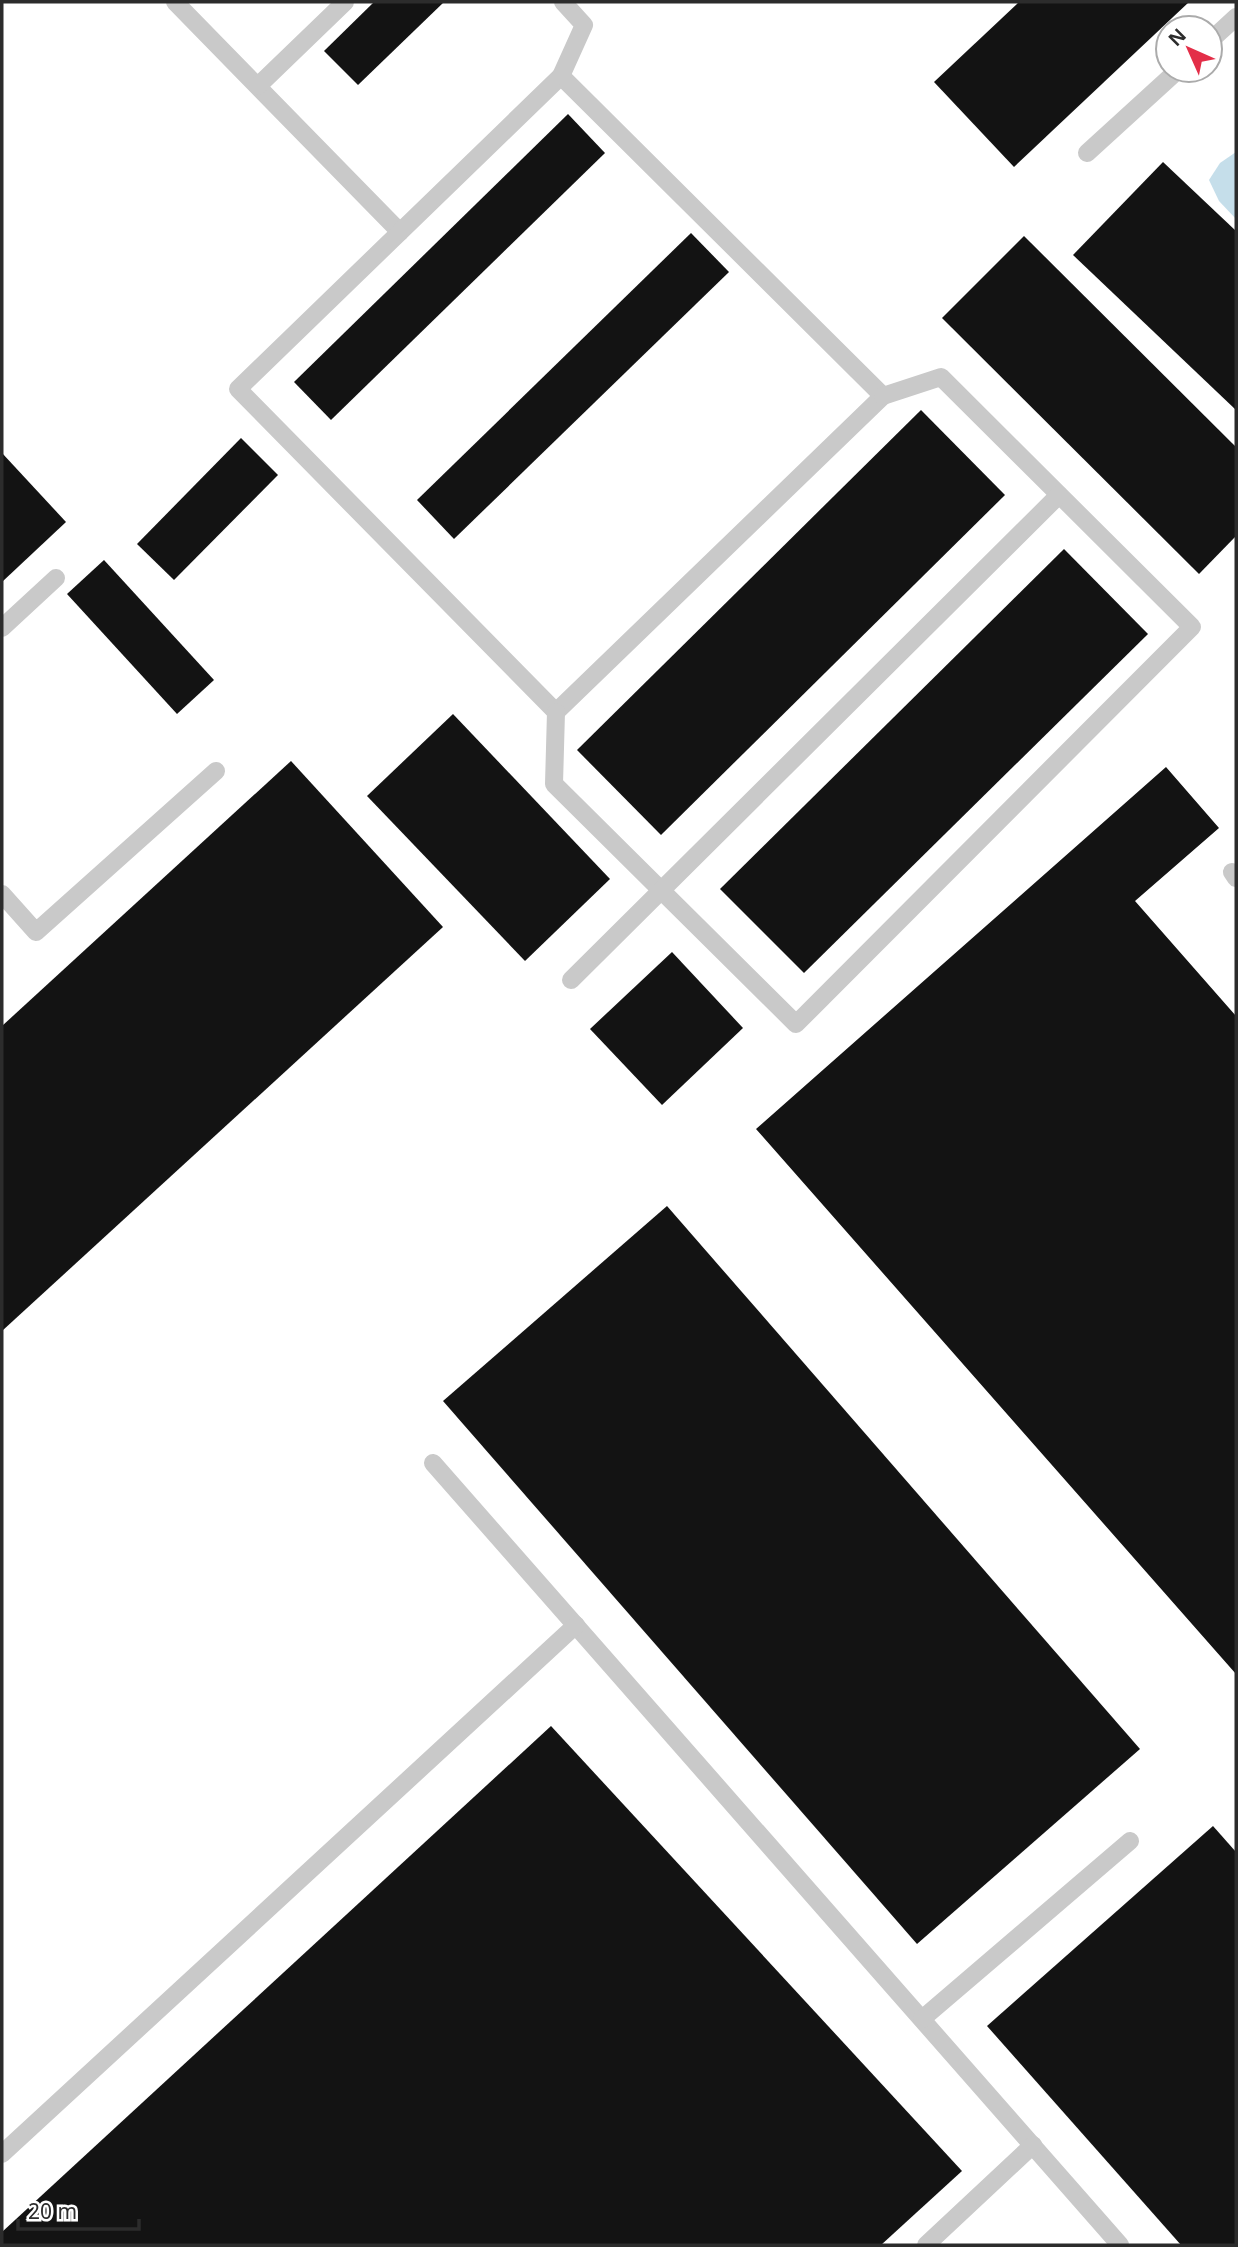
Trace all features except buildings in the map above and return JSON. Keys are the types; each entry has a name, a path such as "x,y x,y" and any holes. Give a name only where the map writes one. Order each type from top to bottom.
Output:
{"lane":[{"path":"175,2 400,232"},
{"path":"258,86 345,2"},
{"path":"556,712 238,389 561,76 584,25 563,2"},
{"path":"561,76 883,396"},
{"path":"1087,153 1163,84"},
{"path":"941,377 1059,495 1192,627 796,1024 554,784 556,712 883,396 941,377"},
{"path":"571,979 1059,495"},
{"path":"2,628 56,578"},
{"path":"2,894 36,932 216,771"},
{"path":"433,1463 1120,2245"},
{"path":"2,2154 576,1625"},
{"path":"922,2019 1130,1841"},
{"path":"926,2245 1033,2146"}],"water":[{"path":"1236,152 1236,219 1219,201 1209,180 1220,163"}]}
